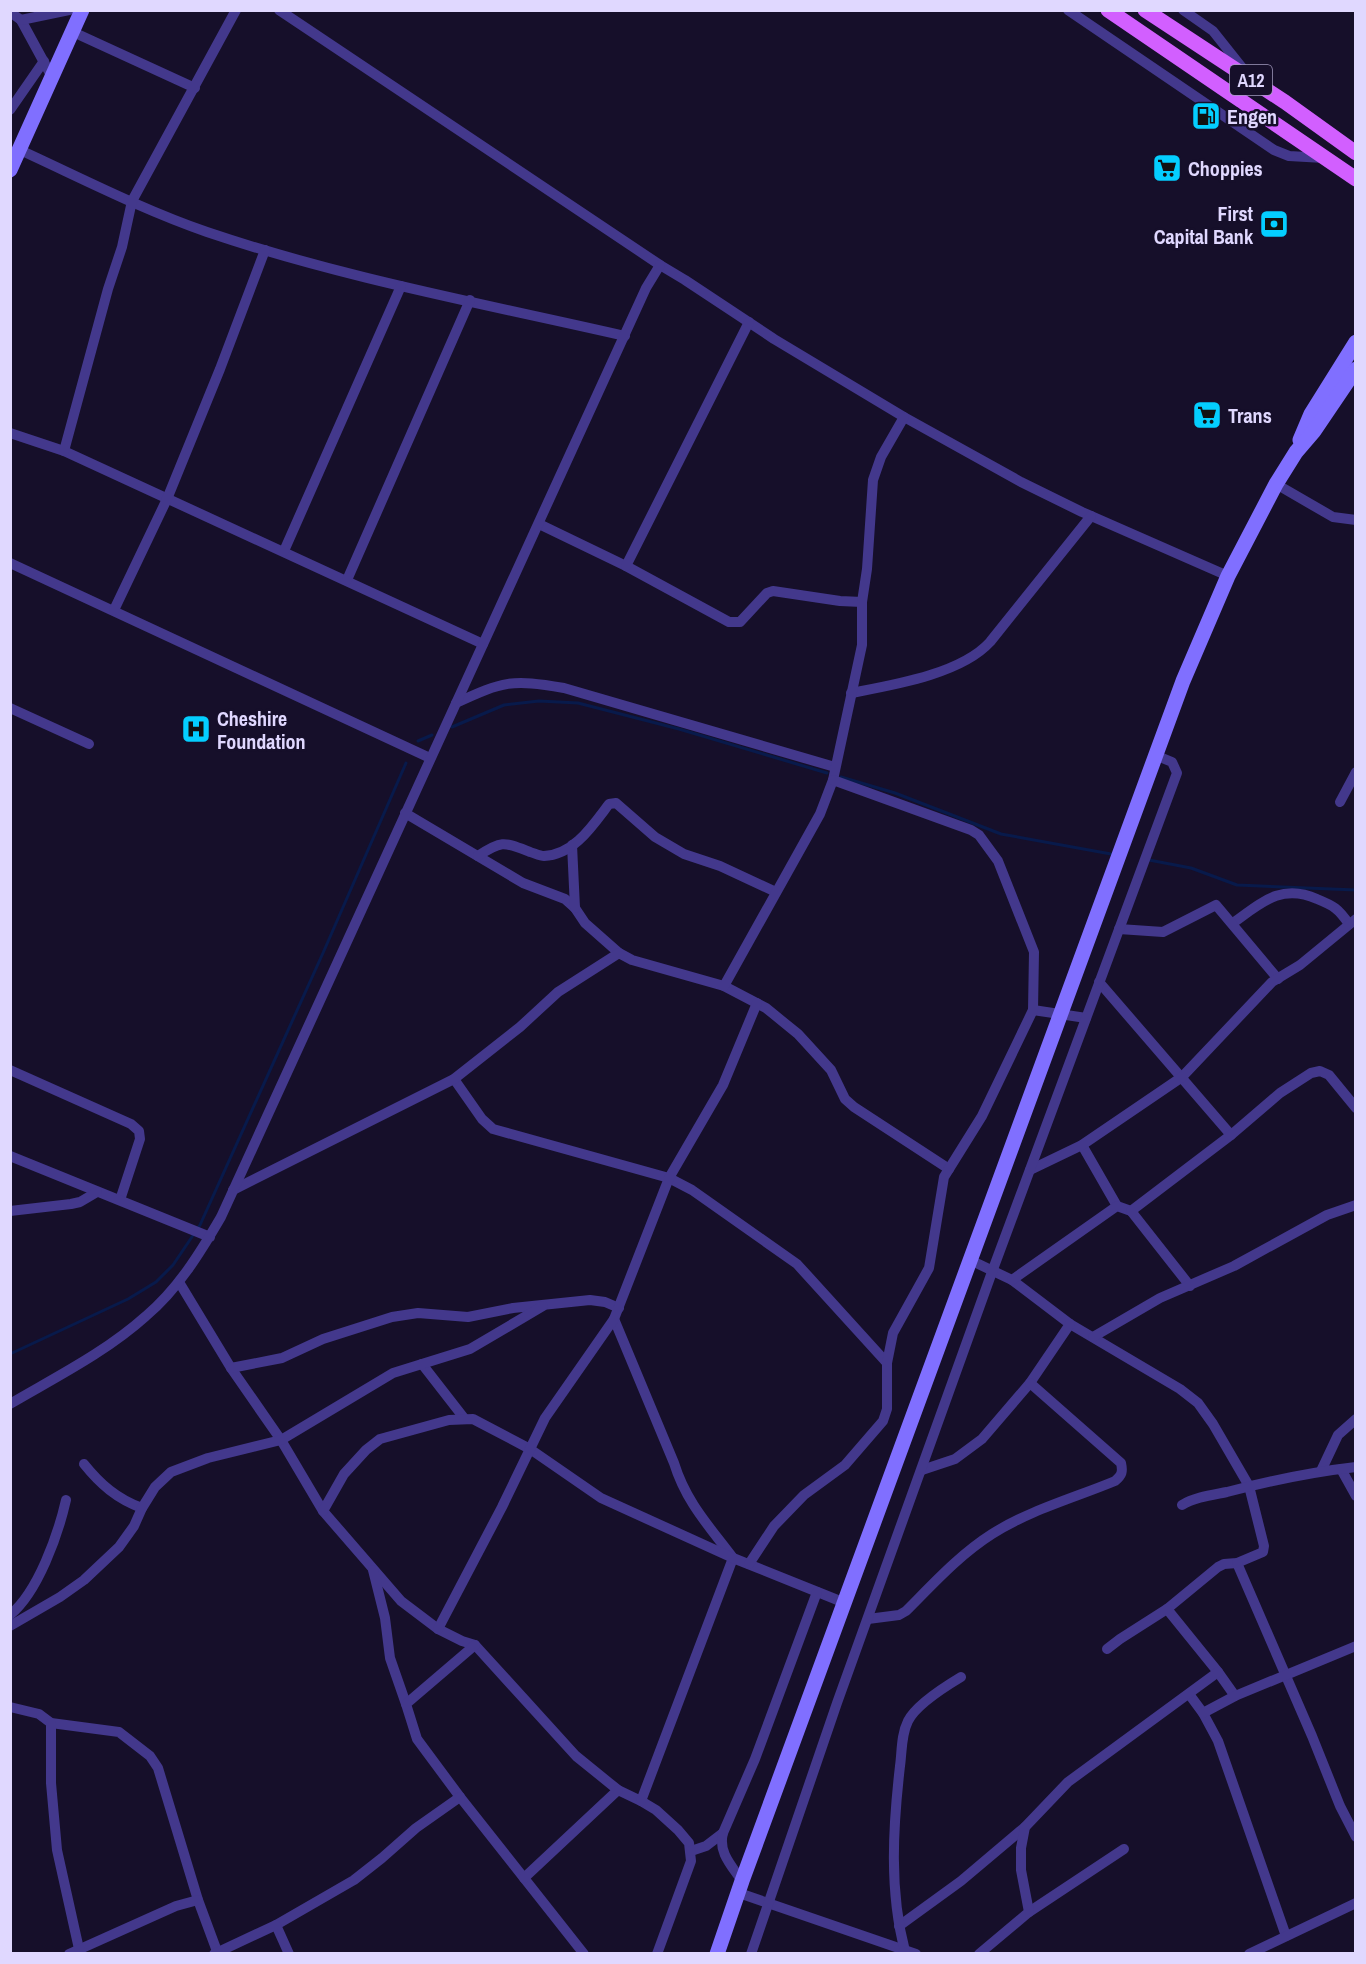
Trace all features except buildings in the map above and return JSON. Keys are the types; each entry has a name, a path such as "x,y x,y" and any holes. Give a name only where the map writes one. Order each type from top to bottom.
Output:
{"main road":[{"path":"10,170 82,10"},
{"name":"A12","path":"1108,10 1356,179"},
{"name":"A12","path":"1145,10 1255,82 1356,153"},
{"path":"1296,452 1311,414 1356,342"},
{"path":"717,1953 1183,681 1228,576 1276,484 1296,452 1314,432 1356,369"}],"street":[{"path":"21,20 69,10"},
{"path":"64,452 108,289 122,247 132,201 236,10"},
{"path":"279,10 660,265 904,417 1021,482 1091,516 1228,576"},
{"path":"1068,10 1274,150 1289,156 1324,158"},
{"path":"1183,10 1212,30 1232,58 1255,82"},
{"path":"10,12 21,20 52,77"},
{"path":"73,32 195,88"},
{"path":"10,110 44,61"},
{"path":"20,150 205,231 265,250 401,286 625,336"},
{"path":"114,610 167,499 265,250"},
{"path":"10,1404 115,1341 147,1316 179,1282 200,1233 233,1190 645,288 660,265"},
{"path":"645,288 664,278 685,280"},
{"path":"284,551 401,286"},
{"path":"347,580 470,300"},
{"path":"626,566 749,322"},
{"path":"724,986 820,814 833,780 862,645 862,602 873,480 881,457 904,417"},
{"path":"10,433 64,452 483,644"},
{"path":"1276,484 1333,517 1356,520"},
{"path":"851,693 917,680 978,654 1091,516"},
{"path":"539,524 626,566 729,622 740,622 767,593 773,591 862,602"},
{"path":"10,563 430,758"},
{"path":"456,703 501,683 520,681 537,683 564,688 835,767"},
{"path":"10,708 89,744"},
{"path":"751,1953 921,1470 1177,773 1172,762 1155,755"},
{"path":"1340,802 1356,772"},
{"path":"749,1564 774,1526 804,1496 845,1465 883,1421 887,1409 887,1364 893,1333 929,1268 942,1184 982,1116 1034,1010 1034,952 1000,865 979,835 971,830 833,780"},
{"path":"478,856 496,844 504,843 544,856 572,845 586,834 609,804 616,802 655,837 684,854 720,866 776,892"},
{"path":"405,813 523,883 565,899 575,908 585,923 619,953 632,960 724,986 757,1003 798,1034 819,1056 831,1070 845,1099 854,1107 949,1169"},
{"path":"572,845 575,908"},
{"path":"1030,1170 1082,1145 1182,1077 1266,988 1300,965 1352,922 1336,907 1305,894 1291,892 1266,900 1233,923"},
{"path":"1119,930 1163,932 1214,905 1218,906 1278,979"},
{"path":"233,1190 454,1079 520,1027 558,992 619,953"},
{"path":"1099,982 1231,1135"},
{"path":"438,1629 502,1507 545,1418 614,1319 669,1178 723,1085 757,1003"},
{"path":"1034,1010 1086,1018"},
{"path":"10,1070 131,1124 139,1131 140,1139 120,1200"},
{"path":"1131,1211 1231,1135 1280,1093 1317,1072 1329,1075 1356,1108"},
{"path":"454,1079 482,1119 493,1129 669,1178 692,1190 797,1264 887,1364"},
{"path":"1082,1145 1117,1206 1131,1211 1191,1286"},
{"path":"10,1156 200,1233"},
{"path":"10,1211 71,1204 80,1202 97,1192"},
{"path":"1093,1337 1151,1302 1191,1286 1265,1250 1327,1215 1356,1205"},
{"path":"1012,1280 1117,1206"},
{"path":"970,1260 1012,1280 1070,1324 1180,1389 1198,1403 1249,1486 1264,1549 1260,1554 1237,1563 1224,1564 1167,1609 1107,1649"},
{"path":"179,1282 231,1368 281,1440 322,1511 401,1601 438,1629 475,1645 576,1756 618,1790 656,1810 689,1843 691,1861 657,1953"},
{"path":"231,1368 282,1358 324,1339 392,1317 418,1313 468,1317 513,1308 590,1300 605,1302 619,1308"},
{"path":"10,1626 60,1598 84,1580 119,1547 134,1526 155,1487 171,1472 208,1458 281,1440 393,1373 470,1349 543,1306"},
{"path":"614,1319 681,1485 699,1514 733,1558"},
{"path":"921,1470 955,1459 982,1439 1030,1383 1070,1324"},
{"path":"422,1364 464,1418"},
{"path":"868,1618 906,1611 958,1560 991,1534 1036,1511 1115,1481 1121,1475 1123,1470 1121,1463 1030,1383"},
{"path":"322,1511 344,1474 366,1450 380,1439 464,1418 479,1421 530,1449 601,1498 733,1558 845,1603"},
{"path":"1321,1471 1338,1435 1356,1419"},
{"path":"84,1464 110,1491 126,1502 142,1508"},
{"path":"1182,1505 1188,1501 1249,1486 1321,1471 1356,1467"},
{"path":"1341,1469 1356,1496"},
{"path":"10,1615 19,1608 42,1571 61,1524 66,1500"},
{"path":"641,1801 733,1558"},
{"path":"1237,1563 1286,1673 1340,1806 1356,1837"},
{"path":"373,1570 385,1618 390,1658 417,1739 584,1953"},
{"path":"817,1592 755,1759 720,1844 741,1887 770,1903 908,1952"},
{"path":"1167,1609 1235,1696"},
{"path":"406,1704 475,1645"},
{"path":"1203,1713 1286,1673 1356,1646"},
{"path":"899,1926 961,1881 1025,1827 1068,1782 1218,1672"},
{"path":"908,1952 899,1926 894,1850 903,1740 909,1720 934,1694 961,1677"},
{"path":"1189,1694 1203,1713 1218,1741 1286,1936"},
{"path":"10,1707 39,1714 51,1723 119,1732 150,1756 159,1768 216,1953 276,1924 354,1880 416,1828 460,1797"},
{"path":"51,1723 51,1783 57,1850 74,1951 176,1906 198,1900"},
{"path":"524,1878 618,1790"},
{"path":"1025,1827 1021,1848 1021,1870 1029,1912"},
{"path":"691,1851 706,1846 723,1833"},
{"path":"980,1953 1029,1912 1124,1849"},
{"path":"1249,1953 1262,1951 1286,1936 1356,1904"},
{"path":"276,1924 290,1953"}],"waterway":[{"path":"452,727 504,705 539,701 578,703 679,729 827,773"},
{"path":"418,741 432,735"},
{"path":"10,1354 128,1299 156,1282 173,1265 200,1225 406,763"},
{"path":"841,777 895,793 1001,834 1111,854"},
{"path":"1149,860 1191,868 1237,885 1356,890"}],"place":[{"name":"Engen","path":"1206,116"},
{"name":"Choppies","path":"1167,168"},
{"name":"First Capital Bank","path":"1274,224"},
{"name":"Trans","path":"1207,415"},
{"name":"Cheshire Foundation","path":"196,729"}]}
